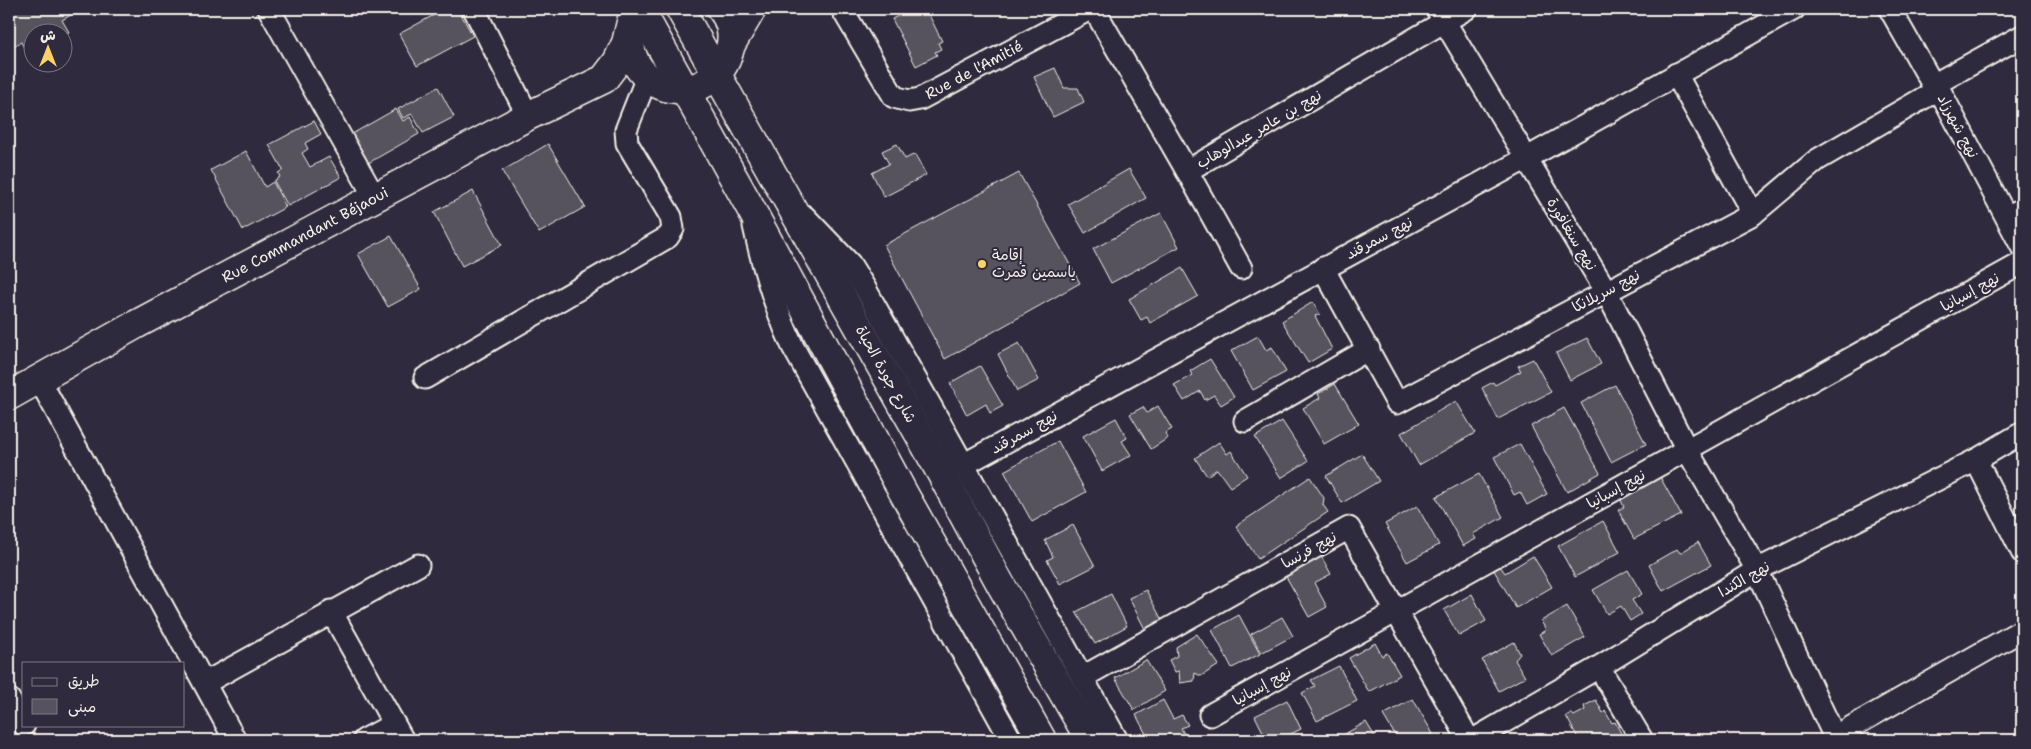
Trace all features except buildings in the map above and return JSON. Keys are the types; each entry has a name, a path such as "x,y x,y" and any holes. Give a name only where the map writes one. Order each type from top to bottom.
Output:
{"main road":[{"name":"شارع جودة الحياة","path":"680,9 938,466 1000,584 1090,740"},
{"path":"604,79 624,79 664,87 702,86 718,74 728,60 732,43 731,28 722,9"},
{"path":"732,43 752,9"},
{"path":"604,79 617,62 636,13"},
{"path":"636,13 664,87 751,209 904,494 1042,740"},
{"name":"Rue Commandant Béjaoui","path":"9,396 137,324 528,116 604,79"}],"street":[{"path":"268,9 376,198"},
{"path":"474,9 528,116"},
{"name":"Rue de l'Amitié","path":"842,9 894,97 909,101 920,99 1092,9"},
{"name":"نهج بن عامر عبدالوهاب","path":"1092,9 1187,171 1440,15 1466,9"},
{"name":"نهج سمرقند","path":"963,465 1527,158 1794,9"},
{"name":"نهج شهرزاد","path":"1890,9 2014,213 2022,247"},
{"name":"نهج سنغافورة","path":"1440,15 1606,292 1687,450 1757,570 1835,739"},
{"name":"نهج سريلانكا","path":"1323,268 1397,403 1753,214 1817,160 2022,36"},
{"path":"1676,74 1753,214"},
{"path":"425,378 668,237 673,229 671,216 627,142 626,130 664,87"},
{"path":"1187,171 1241,268"},
{"path":"789,201 850,264 866,290 1117,740"},
{"path":"751,209 763,266 780,317 793,347 1011,740"},
{"name":"نهج إسبانيا","path":"1210,715 2022,263"},
{"path":"1245,420 1368,349"},
{"path":"39,379 235,740"},
{"name":"نهج الكندا","path":"1471,740 1599,667 1757,570 1976,460 2022,433"},
{"path":"1976,460 2022,552"},
{"name":"نهج فرنسا","path":"1083,677 1349,528 1471,740"},
{"path":"204,683 418,565"},
{"path":"332,611 398,732 364,740"},
{"path":"1835,739 2022,630"},
{"path":"1599,667 1642,740"},
{"path":"9,699 22,722"},
{"path":"25,726 32,740"}],"place":[{"name":"إقامة ياسمين قمرت","path":"982,264"}]}
